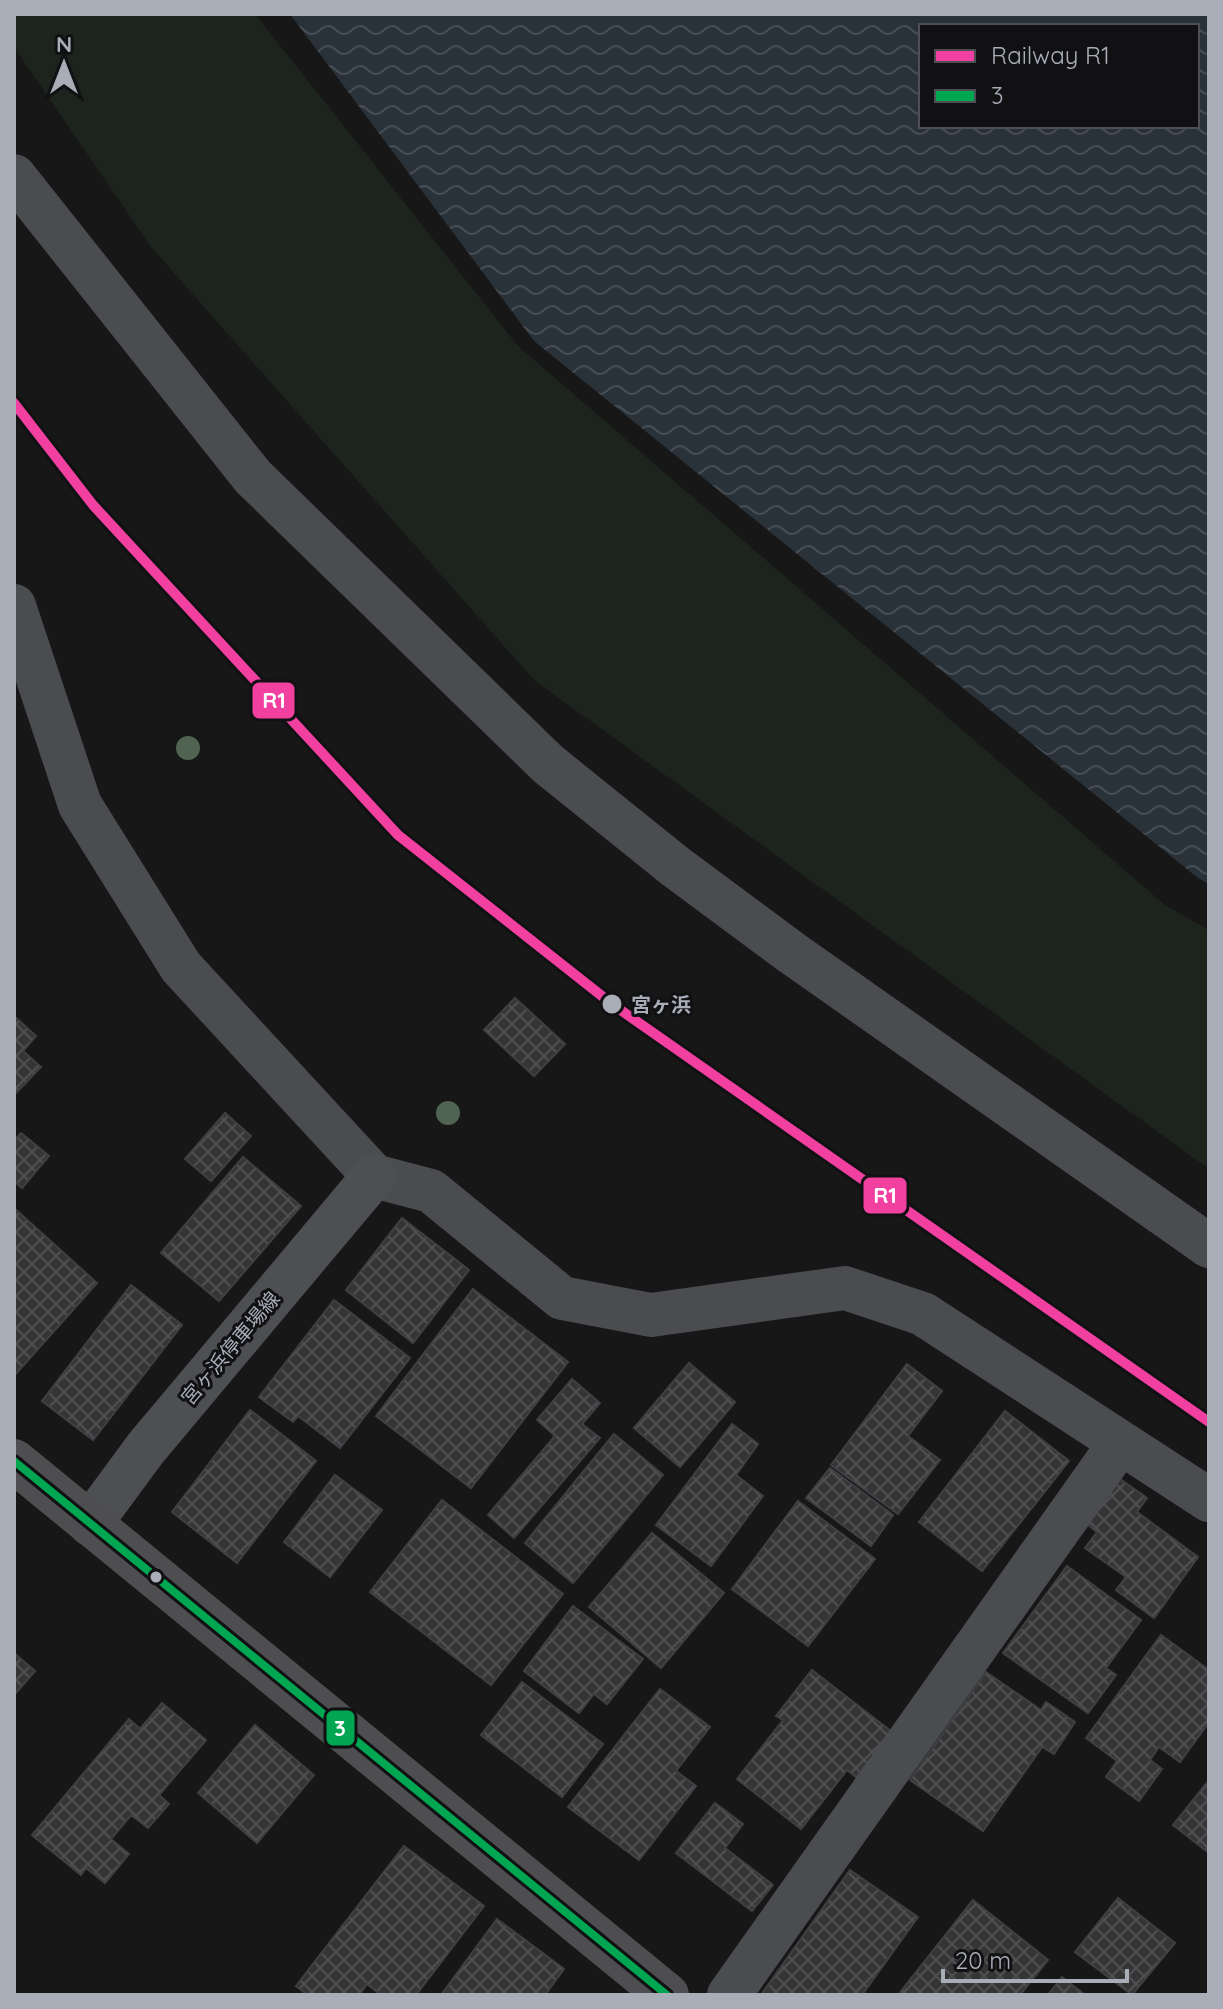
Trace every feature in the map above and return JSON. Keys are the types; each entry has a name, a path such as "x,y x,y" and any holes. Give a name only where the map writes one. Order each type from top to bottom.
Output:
{"highway":[{"path":"14,1461 667,1995"}],"main road":[{"name":"宮ヶ浜停車場線","path":"90,1524 146,1448 374,1176"}],"street":[{"path":"14,176 253,477 548,764 676,867 792,953 1209,1246"},
{"path":"14,606 80,805 181,967 374,1176 431,1191 562,1298 651,1315 845,1288 923,1314 1209,1500"},
{"path":"729,1995 1120,1443"}],"shaded area":[{"path":"14,14 255,14 518,346 1165,905 1209,930 1209,1169 534,680 151,247 14,47"}],"water":[{"path":"290,14 1209,14 1209,884 534,341"}],"building":[{"path":"515,998 565,1044 534,1076 484,1030"},
{"path":"14,1016 36,1036 23,1051 41,1067 14,1095"},
{"path":"225,1113 251,1136 211,1181 185,1159"},
{"path":"21,1133 49,1156 22,1188 14,1181 14,1141"},
{"path":"243,1157 301,1206 219,1301 161,1253"},
{"path":"14,1208 97,1283 14,1376"},
{"path":"402,1218 469,1270 413,1343 346,1290"},
{"path":"131,1285 182,1325 93,1440 42,1401"},
{"path":"473,1289 568,1362 471,1488 376,1416"},
{"path":"334,1300 410,1358 340,1448 298,1416 293,1422 259,1397"},
{"path":"689,1363 735,1402 680,1467 634,1428"},
{"path":"907,1364 942,1391 908,1436 940,1460 898,1514 831,1465"},
{"path":"572,1379 600,1403 582,1424 600,1438 514,1538 488,1515 555,1436 537,1420"},
{"path":"250,1410 316,1461 237,1563 172,1512"},
{"path":"1005,1411 1069,1461 982,1571 919,1522"},
{"path":"732,1424 758,1444 736,1475 763,1496 711,1566 656,1525"},
{"path":"614,1434 663,1475 573,1583 525,1543"},
{"path":"830,1468 893,1515 871,1546 806,1498"},
{"path":"335,1475 382,1510 330,1577 284,1542"},
{"path":"1120,1479 1147,1498 1137,1512 1198,1557 1154,1618 1116,1590 1126,1577 1085,1548 1097,1532 1087,1524"},
{"path":"442,1500 563,1594 491,1685 370,1592"},
{"path":"798,1501 875,1559 808,1646 732,1589"},
{"path":"652,1533 724,1593 661,1668 589,1607"},
{"path":"1067,1566 1141,1620 1106,1668 1116,1675 1088,1713 1003,1653"},
{"path":"573,1606 643,1659 607,1704 594,1694 579,1713 524,1671"},
{"path":"1161,1635 1209,1670 1209,1722 1180,1762 1159,1747 1150,1760 1162,1769 1139,1801 1106,1777 1117,1761 1086,1738"},
{"path":"14,1653 35,1671 14,1695"},
{"path":"812,1670 892,1732 856,1777 847,1770 801,1829 737,1779 783,1720 776,1716"},
{"path":"986,1672 1041,1710 1046,1702 1075,1722 1054,1754 1042,1747 983,1831 910,1780"},
{"path":"522,1682 603,1744 562,1797 481,1735"},
{"path":"660,1689 710,1727 676,1771 696,1786 639,1860 568,1807"},
{"path":"162,1703 206,1740 159,1795 169,1804 148,1828 131,1815 111,1839 129,1854 105,1883 86,1868 81,1875 32,1835 129,1719 140,1729"},
{"path":"255,1725 314,1775 257,1843 198,1793"},
{"path":"1209,1780 1209,1853 1173,1825"},
{"path":"715,1803 743,1824 725,1848 773,1885 752,1911 676,1853"},
{"path":"404,1846 484,1906 416,1995 381,1995 367,1984 359,1995 308,1995 296,1986"},
{"path":"850,1870 918,1917 862,1995 761,1995"},
{"path":"1118,1898 1175,1943 1132,1995 1075,1952"},
{"path":"973,1900 1048,1960 1020,1995 898,1995"},
{"path":"497,1919 564,1969 545,1995 441,1995"},
{"path":"1062,1977 1085,1995 1048,1995"}],"rail line":[{"name":"R1","path":"14,403 93,505 398,835 612,1004 1209,1422"}],"transit line":[{"name":"3","path":"14,1461 667,1995"}],"place":[{"name":"宮ヶ浜","path":"612,1004"}]}
